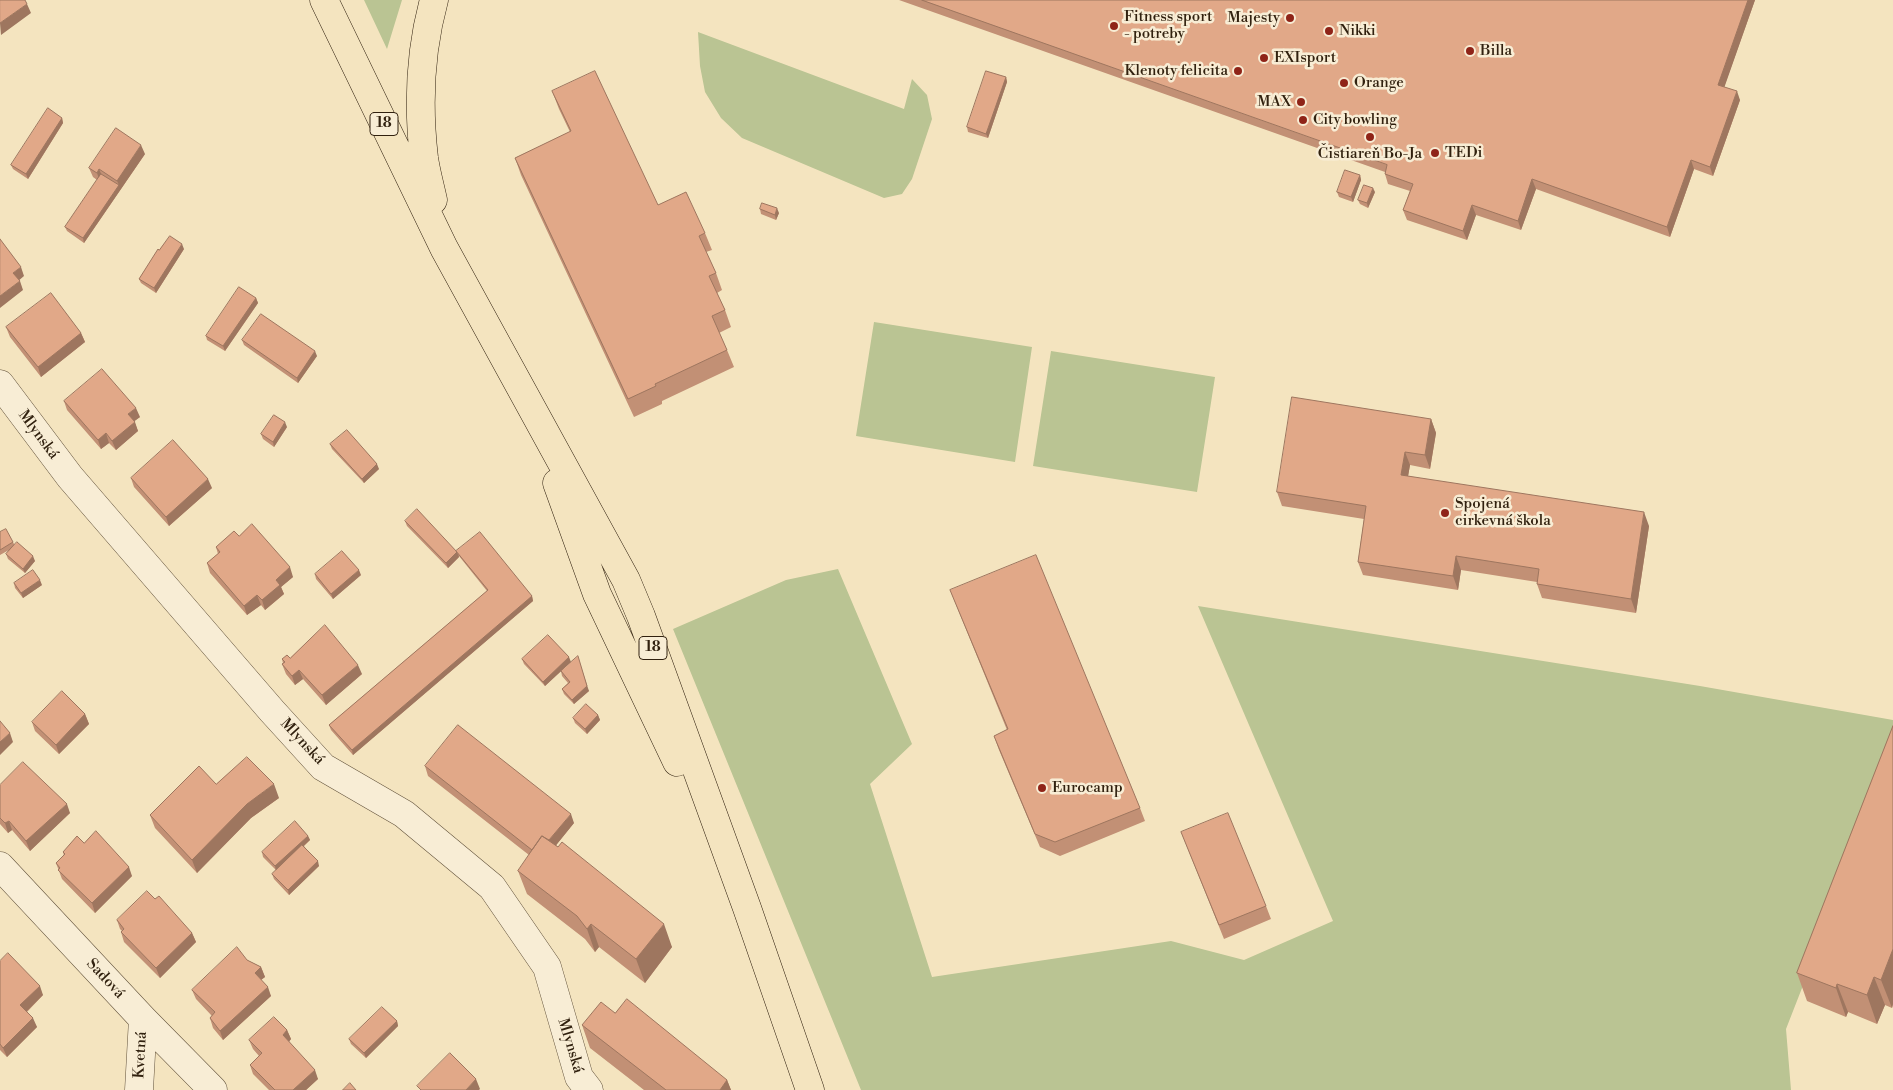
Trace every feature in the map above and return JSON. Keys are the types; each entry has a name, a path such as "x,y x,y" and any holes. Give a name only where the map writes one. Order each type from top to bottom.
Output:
{"main road":[{"name":"18","path":"324,0 444,248 528,403 597,594 747,908 811,1085"},
{"path":"434,0 422,70 421,90 424,159 444,248"}],"street":[{"name":"Mlynská","path":"0,384 70,476 272,711 324,767 404,814 492,886 547,967 578,1076 589,1090"},
{"name":"Sadová","path":"0,866 143,1019 213,1090"},
{"name":"Kvetná","path":"139,1090 143,1019"}],"green space":[{"path":"364,0 402,0 387,49"},
{"path":"698,32 904,109 912,79 927,95 932,119 912,179 902,194 884,198 742,138 721,118 705,92 700,66"},
{"path":"874,322 1032,347 1015,462 856,436"},
{"path":"1051,351 1215,377 1197,492 1033,466"},
{"path":"838,569 912,744 870,784 932,977 1171,941 1244,960 1333,921 1198,606 1700,686 1893,720 1893,755 1786,1029 1791,1090 861,1090 673,629 786,580"}],"building":[{"path":"0,0 25,0 27,4 0,23"},
{"path":"922,0 1748,0 1718,85 1737,91 1710,167 1691,160 1667,227 1532,179 1518,221 1472,205 1463,231 1403,210 1413,184 1385,174 1387,165"},
{"path":"595,71 658,205 686,192 705,233 699,236 716,273 709,276 725,310 712,316 727,350 628,399 515,158 571,131 552,91"},
{"path":"986,71 1006,77 986,134 967,127"},
{"path":"48,108 62,118 26,174 11,165"},
{"path":"116,128 141,145 117,181 99,169 97,173 89,168"},
{"path":"1345,170 1360,175 1351,197 1337,192"},
{"path":"101,174 119,185 83,238 65,227"},
{"path":"1364,185 1373,188 1367,203 1358,200"},
{"path":"762,203 777,208 775,215 760,209"},
{"path":"170,236 182,244 154,288 139,279 158,249"},
{"path":"0,239 21,267 13,273 20,281 0,296"},
{"path":"239,287 256,298 223,346 206,336"},
{"path":"51,293 81,333 38,367 6,327"},
{"path":"261,314 315,351 297,378 242,340"},
{"path":"102,369 136,408 128,414 135,422 112,441 106,433 98,440 64,401"},
{"name":"Spojená cirkevná škola","path":"1292,397 1431,419 1425,455 1405,452 1401,475 1644,512 1631,599 1537,584 1539,569 1456,556 1453,576 1358,562 1366,506 1277,492"},
{"path":"274,415 285,422 273,442 261,434"},
{"path":"347,430 377,464 362,479 330,444"},
{"path":"173,440 208,479 166,517 131,478"},
{"path":"417,509 457,552 446,563 405,521"},
{"path":"252,524 290,567 276,580 280,585 262,600 257,595 244,606 207,563 220,552 216,547 234,531 239,536"},
{"path":"6,529 13,542 0,550 0,532"},
{"path":"480,532 532,596 352,750 329,725 488,590 456,551"},
{"path":"17,542 33,556 23,569 6,554"},
{"path":"342,551 359,570 331,594 315,574"},
{"path":"1036,555 1140,808 1055,842 1035,834 994,736 1008,729 950,590"},
{"path":"33,570 40,580 21,593 14,583"},
{"path":"325,625 358,665 322,695 299,670 292,676 282,664 285,662 282,659 287,655 290,658"},
{"path":"548,635 569,657 543,682 522,659"},
{"path":"578,656 587,686 572,700 562,689 570,682 561,671"},
{"path":"62,691 85,714 56,745 32,722"},
{"path":"586,704 598,715 585,729 573,718"},
{"path":"0,721 10,733 0,742"},
{"path":"458,725 571,814 549,840 542,836 532,850 425,766"},
{"path":"1893,726 1893,949 1881,980 1874,977 1867,995 1837,984 1836,988 1797,973"},
{"path":"247,757 274,784 247,804 192,860 150,815 199,766 216,784"},
{"path":"23,762 67,804 26,841 9,821 5,823 0,818 0,785"},
{"path":"1228,813 1266,906 1219,925 1181,832"},
{"path":"295,821 308,836 275,866 262,852"},
{"path":"96,831 129,867 92,903 58,870 60,868 56,863 65,854 63,852 77,836 84,843"},
{"path":"542,836 558,847 562,842 664,924 636,959 591,924 587,929 577,916 518,871"},
{"path":"302,845 318,861 288,890 272,874"},
{"path":"147,891 155,899 159,896 192,933 156,968 121,932 124,929 117,920"},
{"path":"237,947 247,960 261,967 255,973 268,987 220,1031 210,1018 215,1012 192,990"},
{"path":"8,953 40,986 20,1005 33,1018 3,1048 0,1044 0,961"},
{"path":"627,999 727,1080 720,1090 666,1090 582,1025 601,1002 615,1013"},
{"path":"382,1007 397,1021 364,1053 349,1039"},
{"path":"274,1017 287,1030 283,1035 315,1070 293,1090 275,1090 250,1065 262,1053 249,1040"},
{"path":"450,1053 476,1079 466,1090 421,1090 417,1086"},
{"path":"350,1083 356,1090 343,1090"}],"place":[{"name":"Majesty","path":"1290,18"},
{"name":"Fitness sport - potreby","path":"1114,26"},
{"name":"Nikki","path":"1329,31"},
{"name":"Billa","path":"1470,51"},
{"name":"EXIsport","path":"1264,58"},
{"name":"Klenoty felicita","path":"1238,71"},
{"name":"Orange","path":"1344,83"},
{"name":"MAX","path":"1301,102"},
{"name":"City bowling","path":"1303,120"},
{"name":"Čistiareň Bo-Ja","path":"1370,137"},
{"name":"TEDi","path":"1435,153"},
{"name":"Spojená cirkevná škola","path":"1445,513"},
{"name":"Eurocamp","path":"1042,788"}]}
